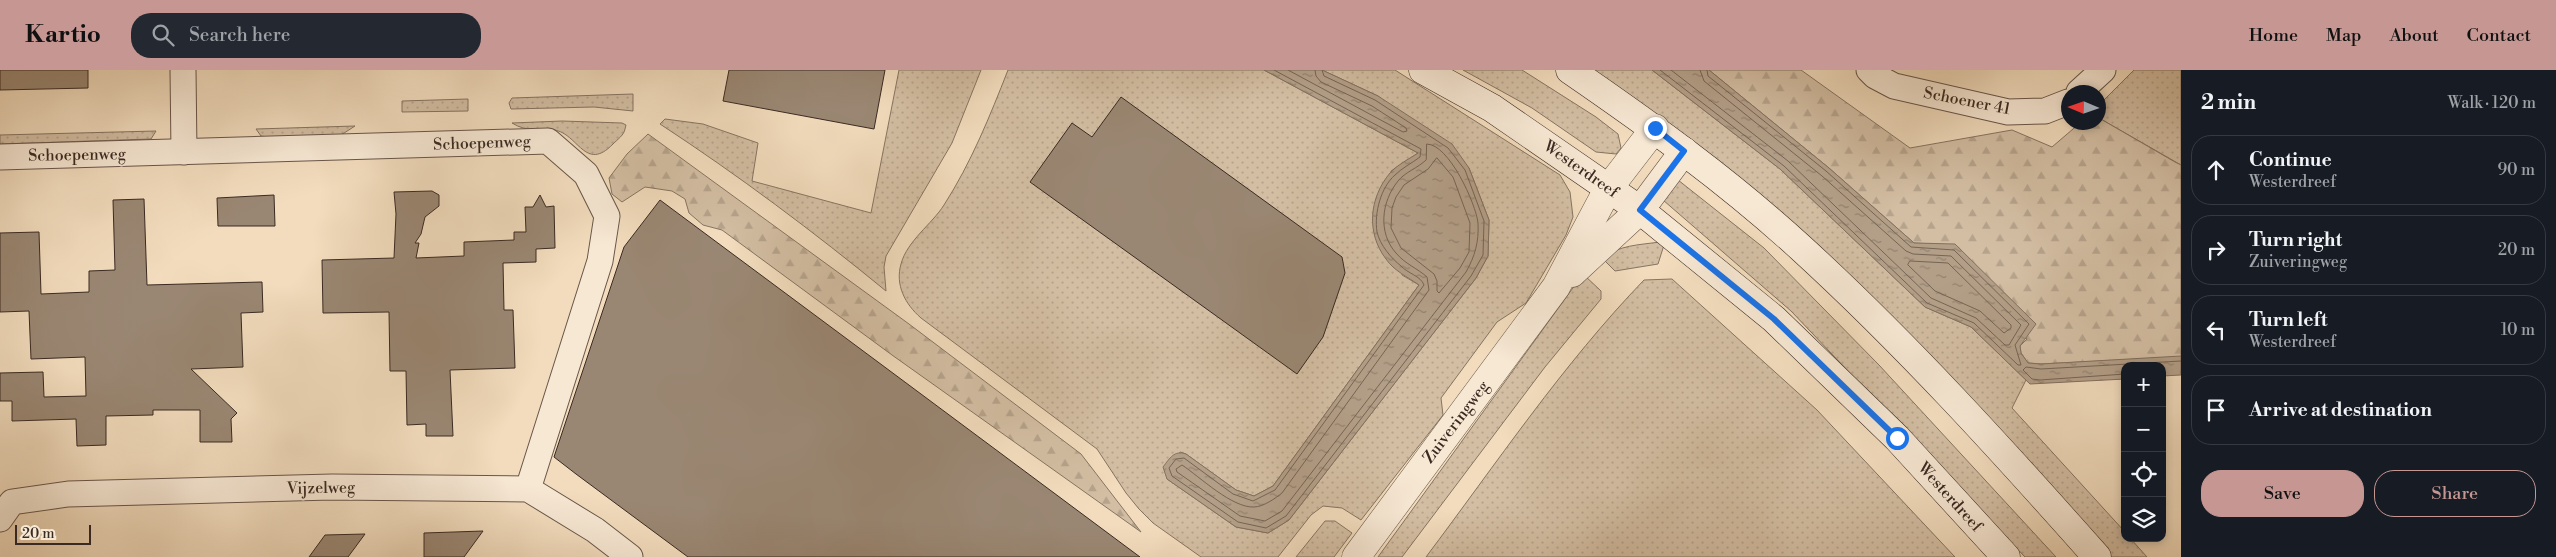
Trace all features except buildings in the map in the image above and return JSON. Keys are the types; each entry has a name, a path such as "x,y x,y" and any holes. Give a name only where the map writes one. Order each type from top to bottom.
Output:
{"main road":[{"name":"Westerdreef","path":"1423,70 1492,108 1640,210 1774,319 1897,438 2006,557"},
{"path":"1570,70 1655,128 1800,248 1936,380 2097,557"},
{"name":"Zuiveringweg","path":"1356,557 1556,288 1608,189 1655,128"},
{"name":"Zuiveringweg","path":"1556,288 1640,210 1684,151"}],"street":[{"path":"182,70 184,152"},
{"name":"Schoener 41","path":"1869,70 1875,76 1894,86 2008,112 2045,111 2061,105"},
{"path":"2087,85 2103,70"},
{"name":"Schoepenweg","path":"0,157 548,141 586,174 608,216 600,261 528,489"},
{"name":"Vijzelweg","path":"0,519 12,502 68,494 332,488 528,489"},
{"path":"528,489 595,530 630,557"}],"green space":[{"path":"899,70 981,70 952,143 886,256 884,267 886,291 775,204 660,124 665,119 703,124 758,143 752,181 871,213"},
{"path":"1008,70 1264,70 1418,153 1391,171 1402,275 1419,285 1273,486 1254,496 1236,490 1186,454 1180,452 1167,479 1236,527 1268,533 1289,520 1476,278 1488,256 1489,220 1469,168 1378,96 1322,70 1395,70 1560,175 1570,192 1573,217 1566,235 1526,303 1497,322 1441,398 1443,415 1361,520 1342,508 1323,506 1311,515 1278,557 1201,557 1153,523 1139,509 1097,449 921,318 910,307 900,287 899,272 904,256 914,240 944,205 963,173"},
{"path":"1463,70 1522,70 1596,117 1618,134 1621,148 1616,154 1596,152 1532,108"},
{"path":"1589,70 1652,70 1780,169 1925,307 1971,327 2026,380 2012,408 2121,528 2121,542 2134,542 2147,557 2110,557 2010,447"},
{"path":"1709,70 1801,70 1910,148 2012,130 2052,147 2072,130 2106,130 2106,122 2181,165 2181,357 2041,364 2028,363 2021,353 2020,346 2027,339 1955,245 1914,243 1829,168"},
{"path":"2134,70 2181,70 2181,165 2106,122 2106,98"},
{"path":"633,94 633,111 594,107 511,109 509,103 512,98"},
{"path":"468,99 468,111 402,112 402,101"},
{"path":"562,121 622,123 626,125 619,139 603,152 595,154 588,153 562,133 554,130 523,128 512,123"},
{"path":"355,126 341,135 268,137 261,136 256,129"},
{"path":"156,131 151,139 0,144 0,135"},
{"path":"648,134 909,324 1081,454 1141,532 892,355 722,230 703,225 689,213 685,199 672,191 645,187 622,202 612,194 609,178 627,154"},
{"path":"1678,180 1764,248 1879,365 2056,557 2025,557 1791,311 1663,200"},
{"path":"1660,242 1664,245 1658,264 1615,271 1602,258 1622,248"},
{"path":"1583,274 1601,291 1601,299 1545,367 1402,557 1378,557"},
{"path":"1672,279 1817,410 1955,557 1426,557 1531,415 1614,312 1644,280"},
{"path":"1325,521 1335,521 1352,533 1334,557 1296,557"}],"water":[{"path":"1264,70 1322,70 1378,96 1452,144 1469,168 1489,220 1488,256 1476,278 1289,520 1268,533 1236,527 1167,479 1163,467 1175,454 1182,453 1236,490 1254,496 1273,486 1419,285 1389,263 1375,238 1373,227 1374,204 1383,183 1390,173 1418,153"},
{"path":"1652,70 1709,70 1829,168 1914,243 1955,244 2036,324 2020,346 2021,353 2028,363 2041,364 2181,356 2181,375 2166,376 2166,362 2121,362 2121,379 2030,384 1971,327 1925,307 1780,169"}],"route":[{"path":"1655,128 1684,151 1640,210 1774,319 1897,438"}]}
